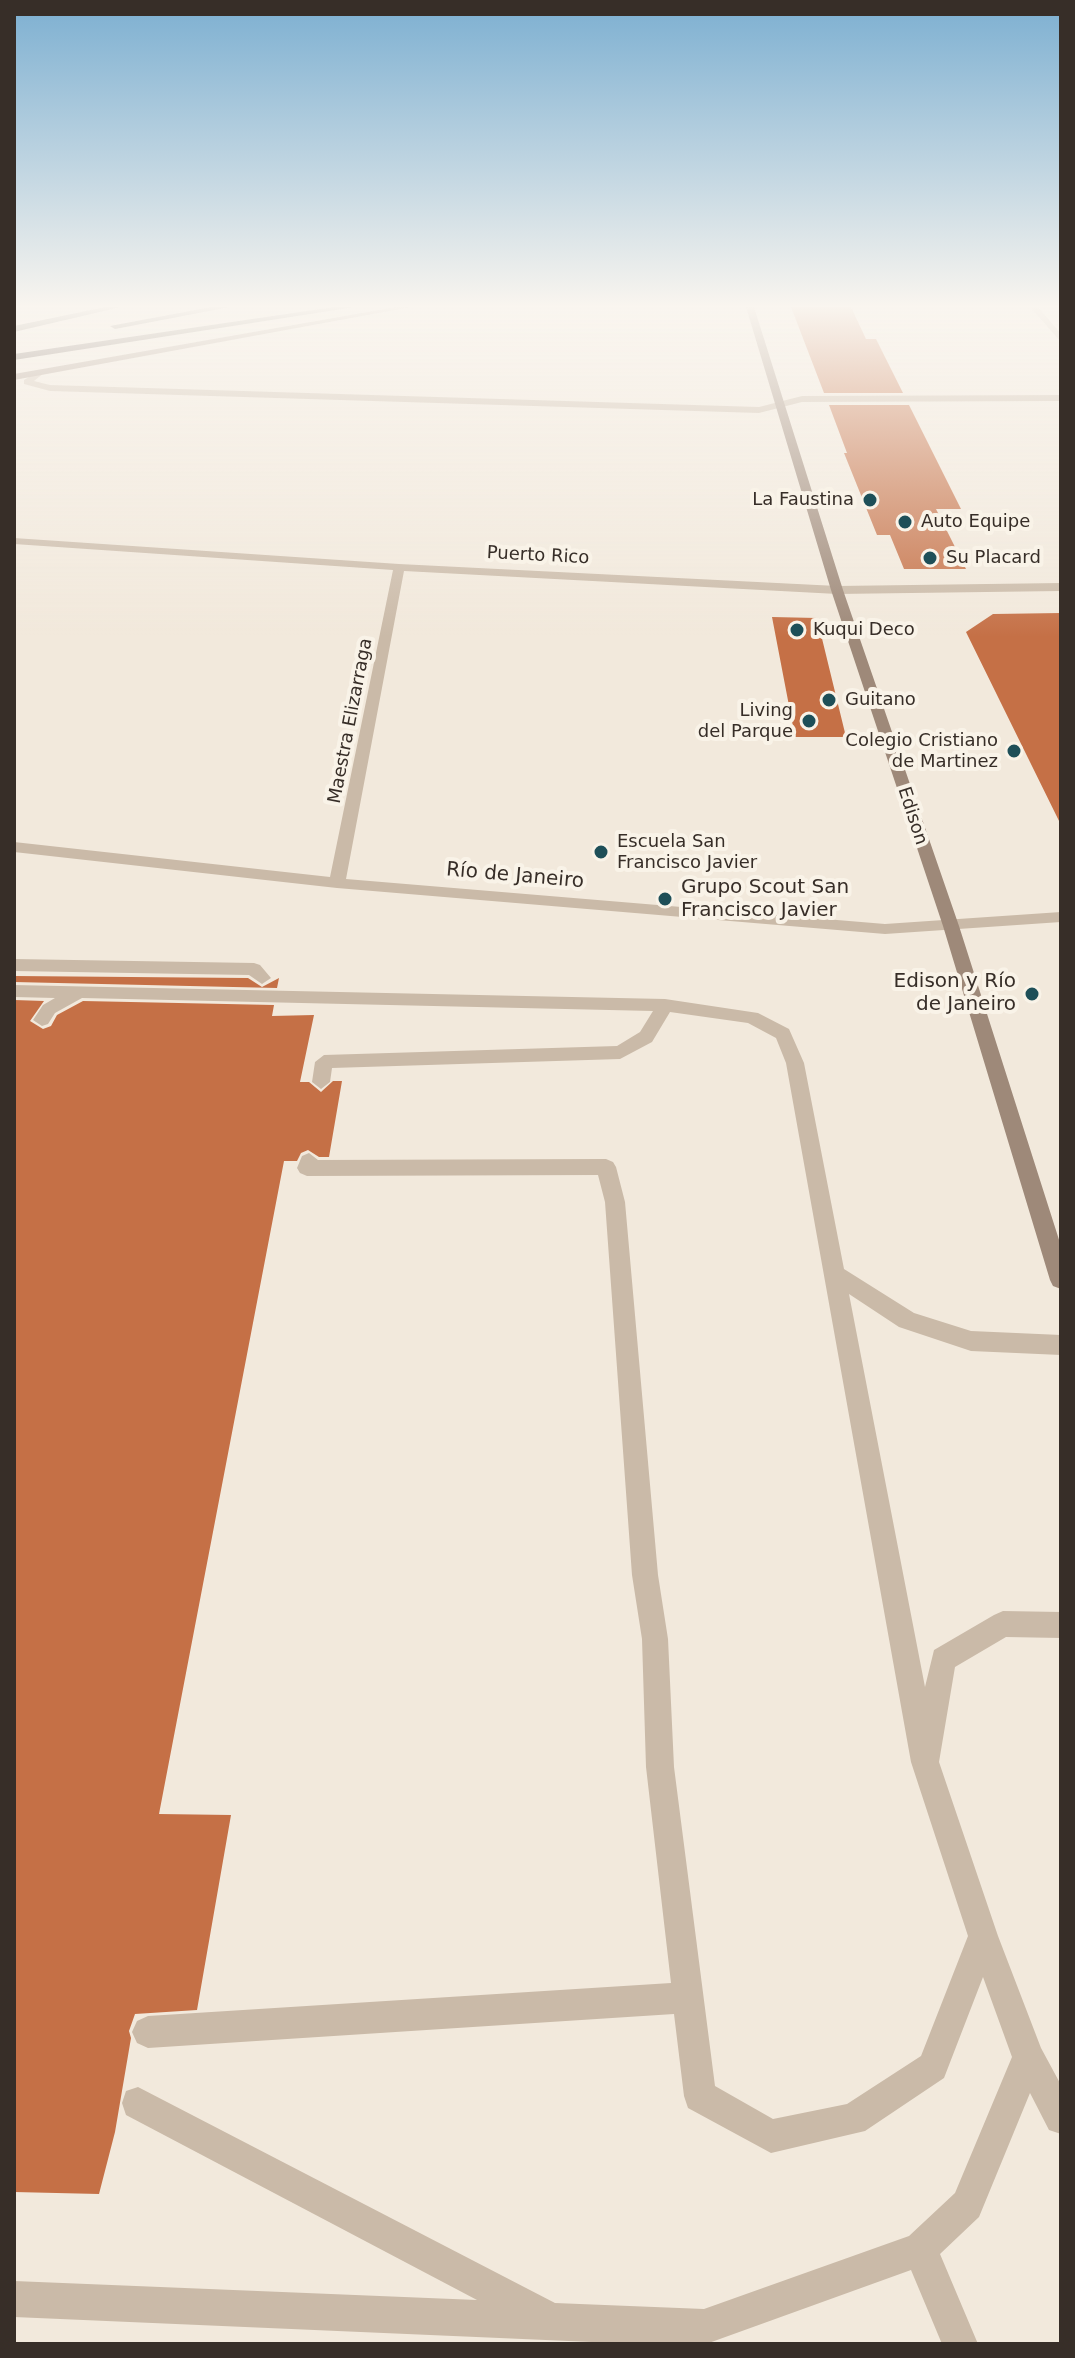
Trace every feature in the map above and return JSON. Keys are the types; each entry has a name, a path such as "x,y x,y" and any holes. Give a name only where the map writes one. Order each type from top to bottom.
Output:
{"street":[{"name":"Edison","path":"785,417 837,590 951,926 1061,1280"},
{"name":"Puerto Rico","path":"14,541 399,567 837,590 1061,587"},
{"name":"Maestra Elizarraga","path":"337,883 399,567"},
{"name":"Río de Janeiro","path":"14,847 337,883 885,929 1061,917"},
{"path":"14,965 254,969 262,978"},
{"path":"14,991 665,1005 752,1017 783,1034 795,1063 925,1762 983,1936 1028,2057 1061,2118"},
{"path":"42,1020 49,1009 83,992"},
{"path":"321,1082 324,1062 620,1052 646,1037 665,1005"},
{"path":"309,1161 307,1168 606,1167 615,1202 645,1575 655,1639 660,1767 700,2096 771,2136 853,2119 933,2067 983,1936"},
{"path":"835,1274 907,1320 971,1341 1061,1345"},
{"path":"925,1762 943,1659 1003,1624 1061,1625"},
{"path":"148,2032 688,1998"},
{"path":"14,2299 551,2320 652,2334 704,2327 920,2249 967,2205 1028,2057"},
{"path":"138,2103 551,2320"},
{"path":"920,2249 960,2344"}],"building":[{"path":"834,417 915,417 961,509 936,509 966,569 904,569 890,535 877,535 844,453 847,453"},
{"path":"1061,613 1061,825 966,632 993,614"},
{"path":"772,617 817,618 846,737 795,737"},
{"path":"14,976 248,978 262,987 279,978 277,988 14,982"},
{"path":"14,1000 44,1001 30,1021 43,1029 51,1026 57,1015 83,1001 274,1005 272,1016 314,1015 300,1082 309,1082 321,1092 333,1081 342,1081 329,1157 319,1157 308,1150 301,1153 297,1161 284,1161 159,1814 231,1815 197,2010 135,2014 129,2031 131,2038 115,2132 99,2194 14,2192"}],"place":[{"name":"La Faustina","path":"870,500"},
{"name":"Auto Equipe","path":"905,522"},
{"name":"Su Placard","path":"930,558"},
{"name":"Kuqui Deco","path":"797,630"},
{"name":"Guitano","path":"829,700"},
{"name":"Living del Parque","path":"809,721"},
{"name":"Colegio Cristiano de Martinez","path":"1014,751"},
{"name":"Escuela San Francisco Javier","path":"601,852"},
{"name":"Grupo Scout San Francisco Javier","path":"665,899"},
{"name":"Edison y Río de Janeiro","path":"1032,994"}]}
